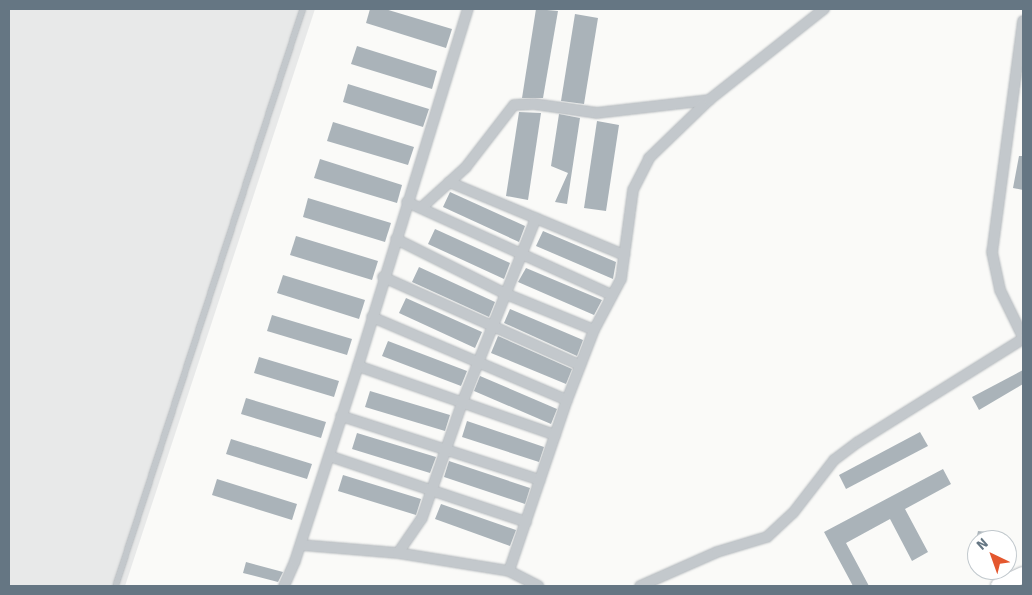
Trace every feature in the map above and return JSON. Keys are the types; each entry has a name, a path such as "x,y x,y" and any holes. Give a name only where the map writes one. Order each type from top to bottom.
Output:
{"highway":[{"path":"999,586 1023,575"}],"street":[{"path":"284,586 300,545 358,366 383,277 468,9"},
{"path":"509,571 580,365 594,330 621,279 634,190 649,158 709,100 824,9"},
{"path":"640,586 717,552 767,537 793,514 834,460 858,442 1023,338 1000,290 992,252 1023,21"},
{"path":"421,208 466,167 505,114 520,104 597,113 709,100"},
{"path":"449,182 624,255"},
{"path":"408,202 612,295"},
{"path":"398,553 422,518 477,363 524,255 536,218"},
{"path":"396,239 506,294 594,330"},
{"path":"383,277 492,328 580,365"},
{"path":"372,316 477,363 567,400"},
{"path":"358,366 555,434"},
{"path":"342,416 540,480"},
{"path":"329,456 526,522"},
{"path":"300,545 398,553 509,571 538,586"}],"lane":[{"path":"115,586 302,9"}],"shaded area":[{"path":"9,9 315,9 125,586 9,586"}],"building":[{"path":"370,9 385,9 452,29 446,48 366,23"},
{"path":"536,9 558,11 543,98 522,98"},
{"path":"575,14 598,18 584,104 561,101"},
{"path":"357,46 437,71 432,89 351,64"},
{"path":"348,84 429,109 423,127 343,102"},
{"path":"519,112 541,113 528,200 506,196"},
{"path":"559,114 580,118 567,204 555,202 568,173 551,166"},
{"path":"597,121 619,125 606,211 584,208"},
{"path":"333,122 414,147 408,165 327,141"},
{"path":"1019,156 1023,156 1023,190 1013,188"},
{"path":"320,159 402,185 397,203 314,178"},
{"path":"450,192 525,226 519,242 443,207"},
{"path":"308,198 391,223 385,242 303,217"},
{"path":"435,229 510,263 504,279 428,244"},
{"path":"543,231 616,262 613,279 536,246"},
{"path":"296,236 378,261 372,280 290,255"},
{"path":"419,267 495,302 489,317 412,282"},
{"path":"526,268 602,300 594,315 518,282"},
{"path":"283,275 365,300 359,319 277,293"},
{"path":"406,298 482,332 475,348 399,313"},
{"path":"510,309 583,340 577,356 504,323"},
{"path":"272,315 352,339 347,355 267,331"},
{"path":"498,336 572,369 566,384 491,353"},
{"path":"388,341 467,371 461,386 382,356"},
{"path":"259,357 339,381 334,397 254,373"},
{"path":"1023,370 1023,384 979,410 972,397"},
{"path":"480,376 557,409 551,424 474,391"},
{"path":"370,391 450,415 445,431 365,407"},
{"path":"246,398 326,422 321,438 241,414"},
{"path":"467,421 544,447 539,462 462,437"},
{"path":"920,432 928,446 846,489 839,475"},
{"path":"357,433 436,457 430,473 352,449"},
{"path":"231,439 312,464 307,479 226,454"},
{"path":"449,461 530,488 525,504 444,477"},
{"path":"943,469 951,484 905,509 928,552 912,561 890,519 846,543 869,586 853,586 824,532"},
{"path":"343,475 421,499 416,515 338,491"},
{"path":"217,479 297,504 292,520 212,495"},
{"path":"441,504 516,530 510,546 435,519"},
{"path":"246,562 283,572 278,582 243,573"}]}
